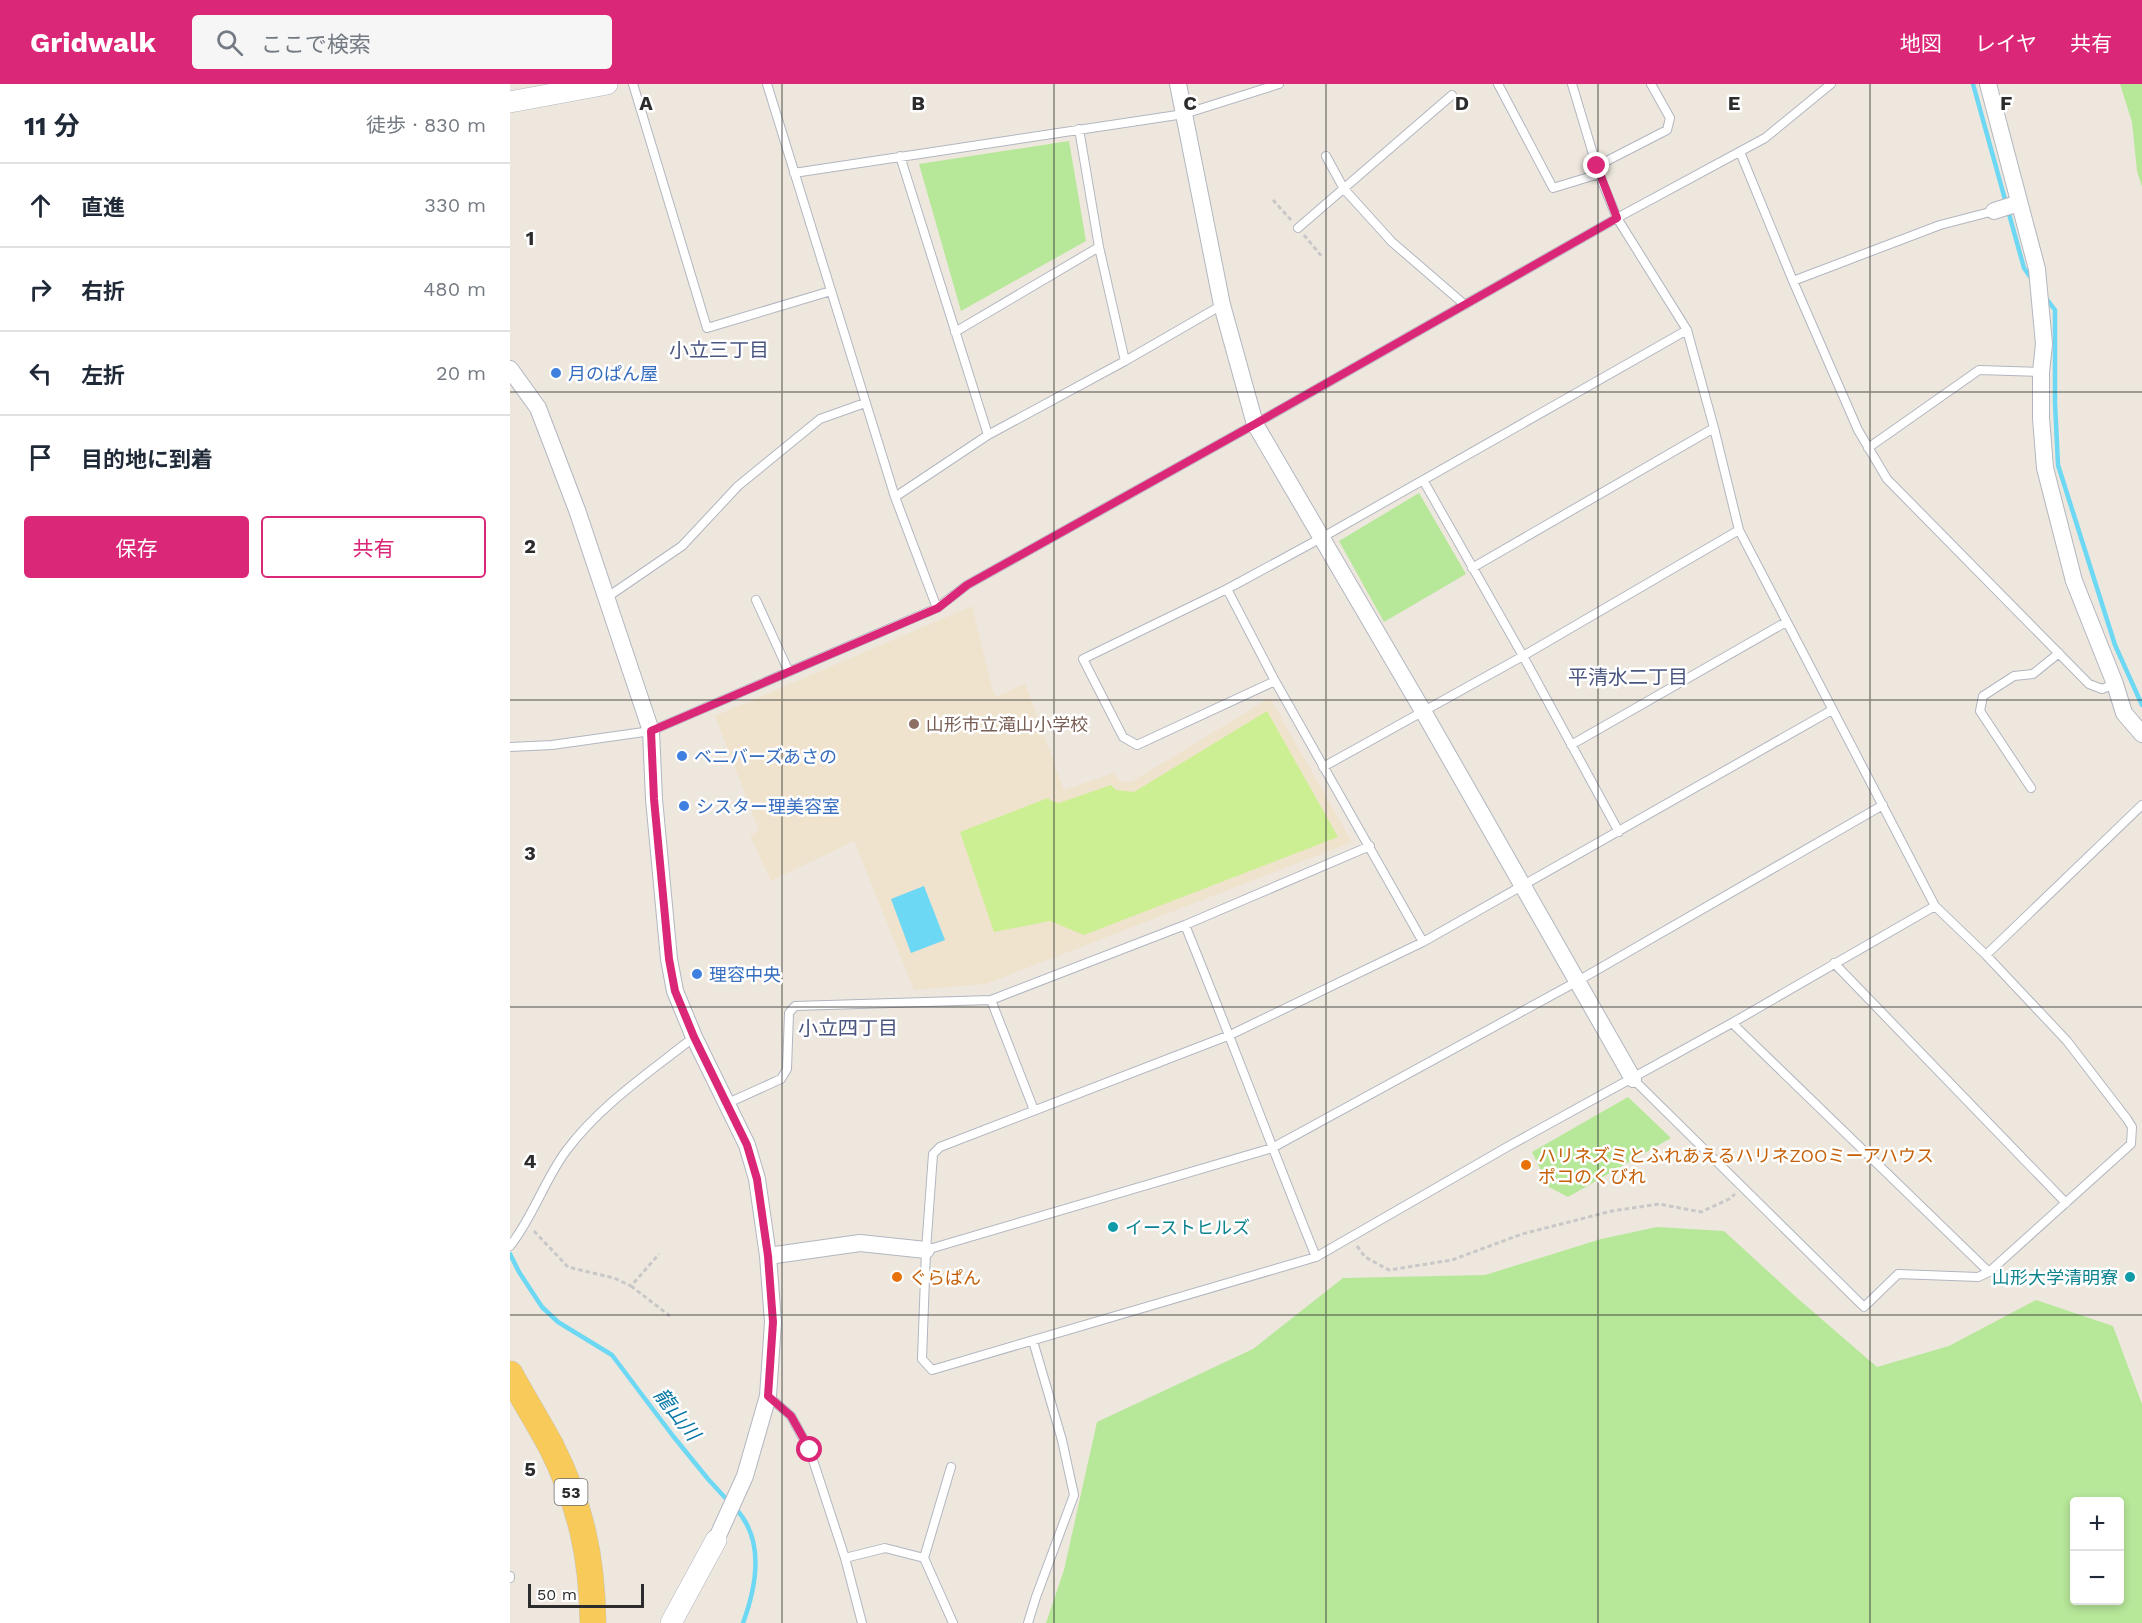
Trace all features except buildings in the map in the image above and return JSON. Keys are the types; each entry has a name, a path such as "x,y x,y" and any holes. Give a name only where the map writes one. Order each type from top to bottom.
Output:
{"main road":[{"name":"53","path":"510,1374 550,1445 571,1492 588,1554 593,1623"}],"street":[{"path":"510,102 607,84"},
{"path":"1178,84 1222,305 1255,424 1323,537 1633,1079"},
{"path":"1988,84 2016,204 2037,269 2044,344 2041,372 2041,418 2045,468 2074,580 2124,713 2142,734"},
{"path":"1994,211 2016,204"},
{"path":"510,369 538,408 577,510 651,731 654,799 669,959 675,991 694,1037 747,1145 757,1179 768,1256 773,1322 768,1396 745,1476 716,1540 670,1623"},
{"path":"768,1256 860,1243 926,1250"}],"lane":[{"path":"633,84 707,328 831,291"},
{"path":"767,84 895,496 938,608"},
{"path":"794,173 1184,114 1279,84"},
{"path":"1498,84 1553,188 1598,170 1667,130 1670,118 1651,84"},
{"path":"510,747 552,745 651,731 938,608 967,585 1617,218 1765,138 1831,84"},
{"path":"1576,85 1598,170 1617,218 1687,330 1739,530 1935,906 1986,955 2067,1041 2132,1127 2130,1144 1989,1272 1978,1277 1898,1274 1864,1307 1633,1079"},
{"path":"1298,228 1452,94"},
{"path":"1079,129 1099,247 1125,361"},
{"path":"1740,152 1858,430 1887,479 2089,684 2102,689 2115,684"},
{"path":"900,156 988,435"},
{"path":"1326,156 1344,189 1392,242 1465,305"},
{"path":"1793,281 1940,225 1994,211"},
{"path":"955,332 1099,247"},
{"path":"895,496 988,435 1125,361 1222,305"},
{"path":"1275,681 1137,745 1123,737 1083,659 1227,589 1323,537 1687,330"},
{"path":"1868,448 1979,370 2041,372"},
{"path":"606,598 682,546 738,486 820,419 865,403"},
{"path":"1472,568 1714,428"},
{"path":"1423,480 1619,832"},
{"path":"1323,767 1522,656 1739,530"},
{"path":"1227,589 1275,681 1423,942"},
{"path":"756,600 789,672"},
{"path":"1571,745 1786,622"},
{"path":"2031,788 1980,711 1983,696 2014,676 2032,674 2059,653"},
{"path":"1832,710 1423,942 1230,1035 940,1147 933,1154 926,1250 922,1359 932,1370 1316,1257 1935,906"},
{"path":"926,1250 1272,1148 1576,982 1883,805"},
{"path":"1986,955 2142,805"},
{"path":"728,1103 781,1079 787,1069 789,1013 795,1006 991,1000 1185,925 1370,846"},
{"path":"1185,925 1316,1257"},
{"path":"1834,963 2066,1203"},
{"path":"991,1000 1034,1110"},
{"path":"1732,1023 1989,1272"},
{"path":"510,1246 526,1224 546,1184 580,1133 617,1099 694,1037"},
{"path":"1028,1623 1074,1495 1062,1440 1033,1341"},
{"path":"768,1396 791,1416 810,1450 862,1623"},
{"path":"951,1467 924,1558 953,1623"},
{"path":"844,1558 885,1548 924,1558"}],"path":[{"path":"1351,1237 1365,1257 1389,1270 1452,1260 1522,1234 1612,1211 1659,1204 1701,1212 1729,1199 1742,1187"},
{"path":"526,1224 568,1267 614,1278 631,1286 670,1316"},
{"path":"631,1286 659,1254"}],"shaded area":[{"path":"972,606 996,697 1025,683 1064,790 1114,773 1120,781 1131,782 1270,698 1352,842 986,984 914,990 854,841 771,881 750,836 759,830 715,716"}],"green space":[{"path":"2120,84 2142,84 2142,187 2137,171 2132,122"},
{"path":"1069,141 1086,241 961,311 919,164"},
{"path":"1419,493 1466,574 1384,622 1339,541"},
{"path":"1267,711 1338,837 1084,935 1050,921 994,932 960,832 1048,798 1059,803 1111,785 1116,790 1134,792"},
{"path":"1628,1097 1671,1138 1568,1197 1549,1187 1532,1152"},
{"path":"1657,1227 1724,1231 1877,1367 1949,1346 2036,1300 2113,1326 2142,1404 2142,1623 1046,1623 1064,1570 1097,1422 1253,1349 1343,1278 1485,1275 1601,1239"}],"water":[{"path":"924,886 945,940 911,953 891,899"}],"waterway":[{"path":"1973,84 2024,268 2031,278"},
{"path":"2045,297 2055,310 2058,465 2115,645 2142,705"},
{"name":"龍山川","path":"510,1254 542,1307 558,1322 612,1355 673,1436 729,1502"},
{"name":"龍山川","path":"735,1508 745,1520 751,1534 756,1563 752,1593 743,1623"}],"place":[{"name":"月のぱん屋","path":"556,373"},
{"name":"山形市立滝山小学校","path":"914,724"},
{"name":"ベニバーズあさの","path":"682,756"},
{"name":"シスター理美容室","path":"684,806"},
{"name":"理容中央","path":"697,974"},
{"name":"ハリネズミとふれあえるハリネZOOミーアハウス ポコのくびれ","path":"1526,1165"},
{"name":"イーストヒルズ","path":"1113,1227"},
{"name":"ぐらぱん","path":"897,1277"},
{"name":"山形大学清明寮","path":"2130,1277"}],"district":[{"name":"小立三丁目","path":"719,350"},
{"name":"平清水二丁目","path":"1628,677"},
{"name":"小立四丁目","path":"848,1028"}],"route":[{"path":"810,1450 791,1416 768,1396 773,1322 768,1256 757,1179 747,1145 694,1037 675,991 669,959 654,799 651,731 938,608 967,585 1617,218 1597,166"}]}
